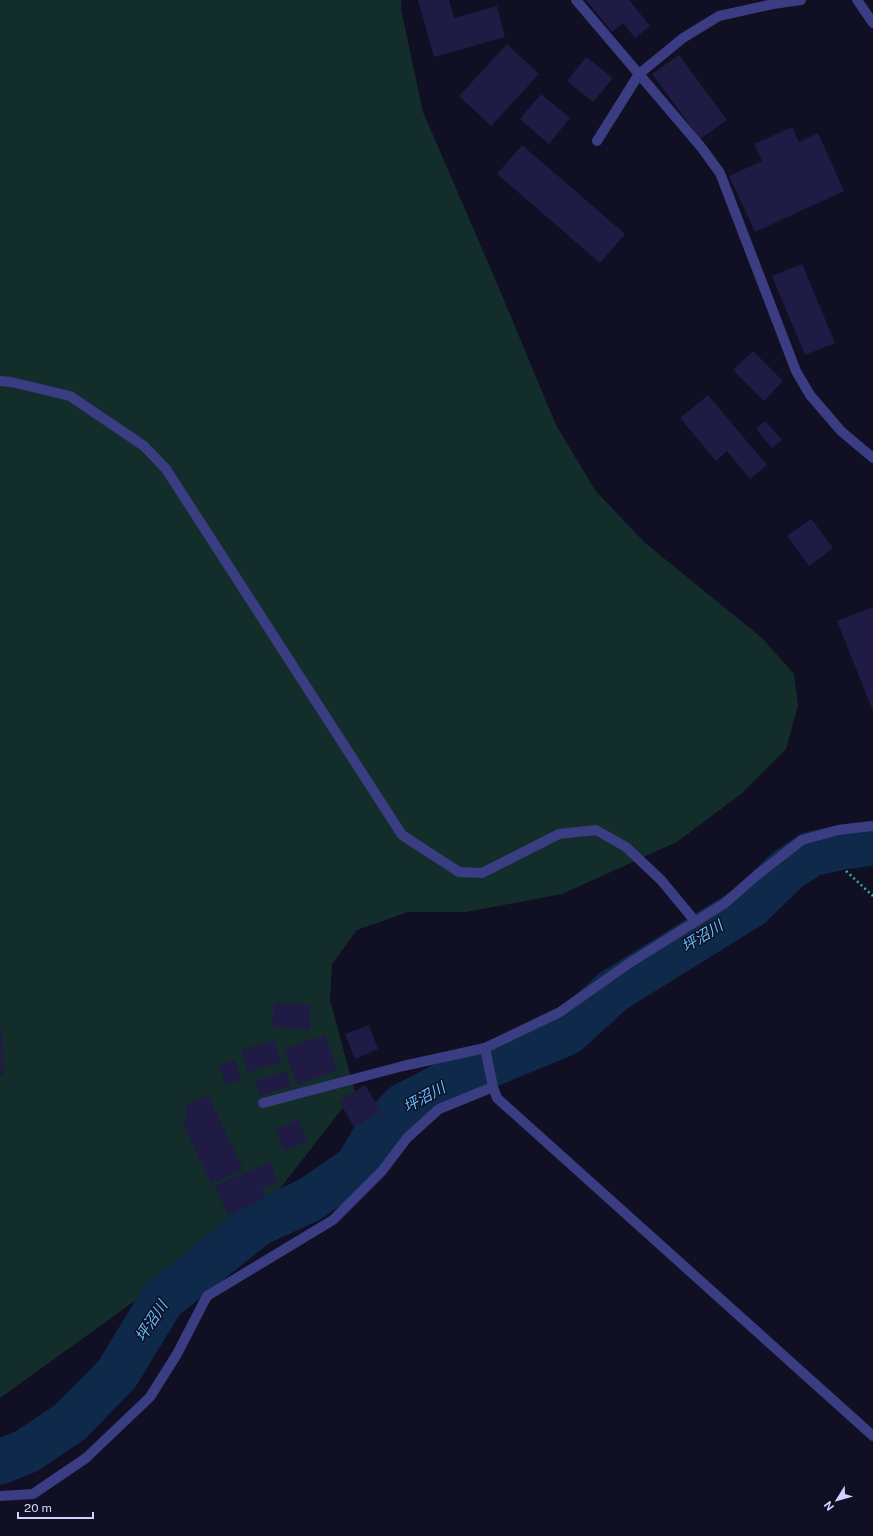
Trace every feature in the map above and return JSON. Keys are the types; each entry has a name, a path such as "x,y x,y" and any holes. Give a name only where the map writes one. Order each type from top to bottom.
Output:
{"street":[{"path":"576,0 701,147 720,173 796,371 810,394 841,431 873,458"},
{"path":"597,141 639,74 682,38 719,16 773,4 801,0"},
{"path":"857,0 873,23"},
{"path":"0,381 11,382 70,396 144,446 166,469 402,835 460,872 482,873 559,834 596,830 626,848 661,880 695,921"},
{"path":"263,1103 402,1066 486,1053 560,1012 628,964 725,903 757,875 802,840 838,830 873,826"},
{"path":"486,1053 493,1087 497,1098 873,1436"},
{"path":"0,1496 33,1494 86,1458 150,1397 176,1354 207,1296 333,1220 382,1171 407,1138 439,1109 493,1087"}],"path":[{"path":"846,872 873,896"}],"green space":[{"path":"0,0 401,0 401,9 423,112 556,425 595,490 644,542 762,638 794,674 798,706 786,749 741,794 677,842 562,894 466,912 408,912 357,930 332,964 330,1000 355,1092 272,1199 189,1262 0,1398"}],"building":[{"path":"418,0 449,0 454,18 497,6 505,37 434,57"},
{"path":"586,0 629,0 650,26 635,38 623,23 612,32"},
{"path":"507,44 539,74 491,126 459,96"},
{"path":"679,55 727,120 700,139 652,74"},
{"path":"586,57 613,78 593,102 567,81"},
{"path":"541,94 570,118 549,144 520,119"},
{"path":"792,127 799,142 818,133 844,191 755,232 729,176 762,161 754,144"},
{"path":"522,145 625,234 600,263 497,174"},
{"path":"802,264 835,343 805,355 772,276"},
{"path":"753,351 783,381 764,401 733,370"},
{"path":"708,395 767,465 750,479 727,451 716,461 680,418"},
{"path":"765,421 782,440 772,448 756,429"},
{"path":"811,519 833,548 809,566 787,536"},
{"path":"873,607 873,711 837,621"},
{"path":"274,1003 311,1005 310,1030 272,1027"},
{"path":"369,1025 378,1049 355,1059 345,1034"},
{"path":"0,1030 2,1030 4,1075 0,1075"},
{"path":"325,1035 337,1070 297,1085 284,1049"},
{"path":"274,1040 281,1062 248,1072 241,1050"},
{"path":"234,1059 241,1080 226,1085 219,1065"},
{"path":"286,1071 291,1086 260,1096 255,1081"},
{"path":"365,1085 381,1111 354,1127 339,1101"},
{"path":"208,1095 243,1169 211,1184 184,1126 187,1104"},
{"path":"298,1119 308,1140 285,1151 275,1129"},
{"path":"270,1162 278,1182 261,1189 265,1198 228,1215 215,1186"}],"waterway":[{"name":"坪沼川","path":"0,1462 27,1451 70,1422 117,1374 162,1300 257,1224 309,1200 357,1167 377,1133 403,1106 451,1081 567,1033 613,991 750,906 787,870 811,854 843,847 873,843"}]}
